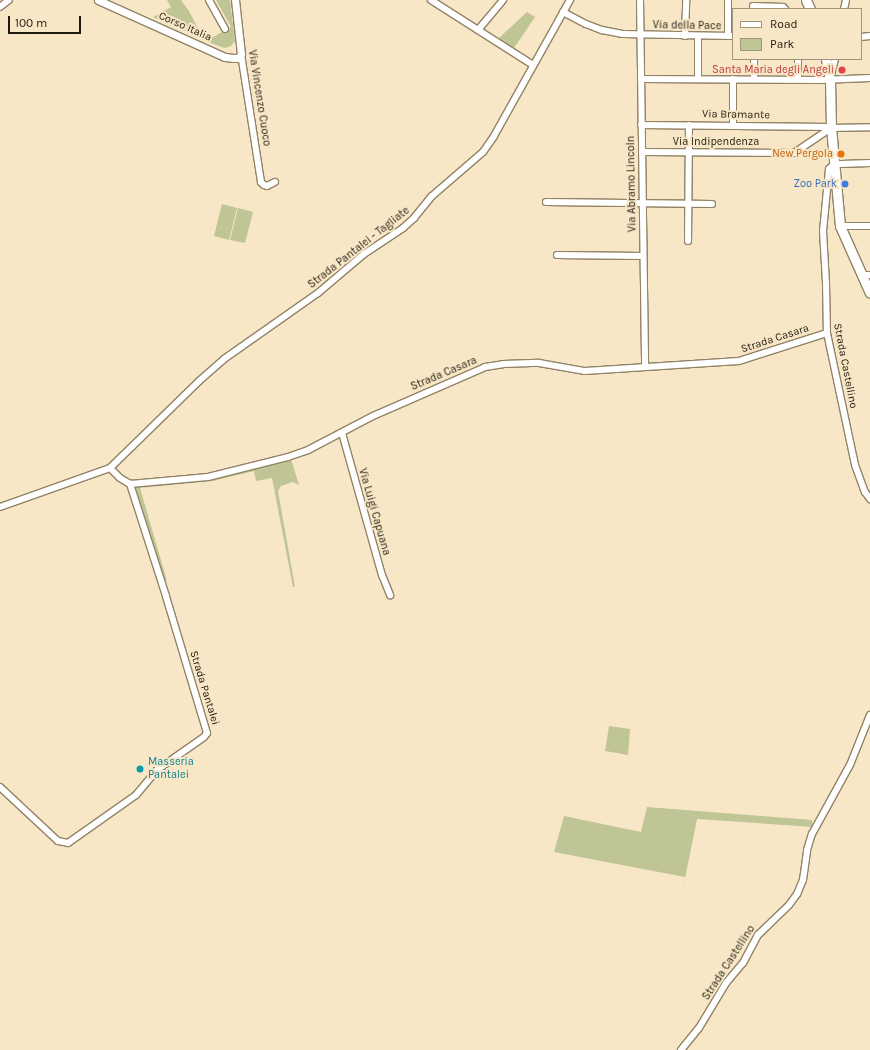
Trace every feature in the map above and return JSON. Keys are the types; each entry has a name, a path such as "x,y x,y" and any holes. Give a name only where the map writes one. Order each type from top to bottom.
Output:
{"main road":[{"path":"826,60 830,80 831,127 840,226 866,275 870,293"}],"street":[{"path":"0,7 9,0"},
{"name":"Corso Italia","path":"98,0 225,57 238,58 241,54"},
{"path":"209,0 226,29"},
{"name":"Via Vincenzo Cuoco","path":"235,0 241,54 261,182 267,186 275,182"},
{"path":"431,0 533,65"},
{"path":"478,30 503,0"},
{"name":"Strada Pantalei - Tagliate","path":"110,468 199,380 224,359 318,293 364,254 403,228 414,218 432,196 483,152 494,136 570,0"},
{"name":"Via Abramo Lincoln","path":"640,0 645,367"},
{"path":"685,36 686,0"},
{"path":"728,0 730,36"},
{"path":"752,5 784,8"},
{"name":"Via della Pace","path":"564,12 586,24 602,30 640,35 730,36"},
{"path":"698,36 698,79"},
{"path":"754,60 754,79"},
{"path":"798,60 798,79"},
{"path":"830,80 835,60"},
{"path":"641,79 830,80 870,78"},
{"path":"733,79 734,125"},
{"name":"Via Bramante","path":"641,125 870,127"},
{"path":"688,241 689,125"},
{"name":"Via Indipendenza","path":"642,152 795,153 831,127"},
{"path":"834,164 870,163"},
{"name":"Strada Castellino","path":"834,164 829,168 826,177 823,231 826,283 826,333 855,465 865,492 870,499"},
{"path":"546,202 712,204"},
{"path":"840,226 870,226"},
{"path":"557,255 643,256"},
{"name":"Strada Casara","path":"130,484 208,477 298,454 373,416 485,367 524,363 552,364 585,370 739,361 826,333"},
{"name":"Via Luigi Capuana","path":"342,433 380,568 390,595"},
{"path":"0,507 110,468 120,478 130,484"},
{"name":"Strada Pantalei","path":"0,787 58,841 68,843 136,795 157,770 204,737 206,733 166,596 130,484"},
{"name":"Strada Castellino","path":"680,1050 699,1028 726,983 743,963 758,935 789,905 797,894 803,880 807,850 812,834 850,765 870,715"}],"green space":[{"path":"167,0 181,0 189,11 203,38 153,17 171,7"},
{"path":"216,0 230,0 235,41 231,46 224,48 206,41 231,27"},
{"path":"527,12 535,17 514,48 499,38"},
{"path":"222,204 237,208 229,240 214,236"},
{"path":"238,208 253,212 245,243 230,240"},
{"path":"291,459 299,485 293,482 281,486 278,491 295,587 293,587 272,478 256,481 254,471 213,481 140,488 167,581 161,577 135,485 209,478"},
{"path":"609,726 630,729 628,755 605,751"},
{"path":"647,807 812,820 813,827 697,819 682,893 685,877 554,852 564,816 641,832"}],"place":[{"name":"Santa Maria degli Angeli","path":"842,70"},
{"name":"New Pergola","path":"841,154"},
{"name":"Zoo Park","path":"845,184"},
{"name":"Masseria Pantalei","path":"140,769"}]}
